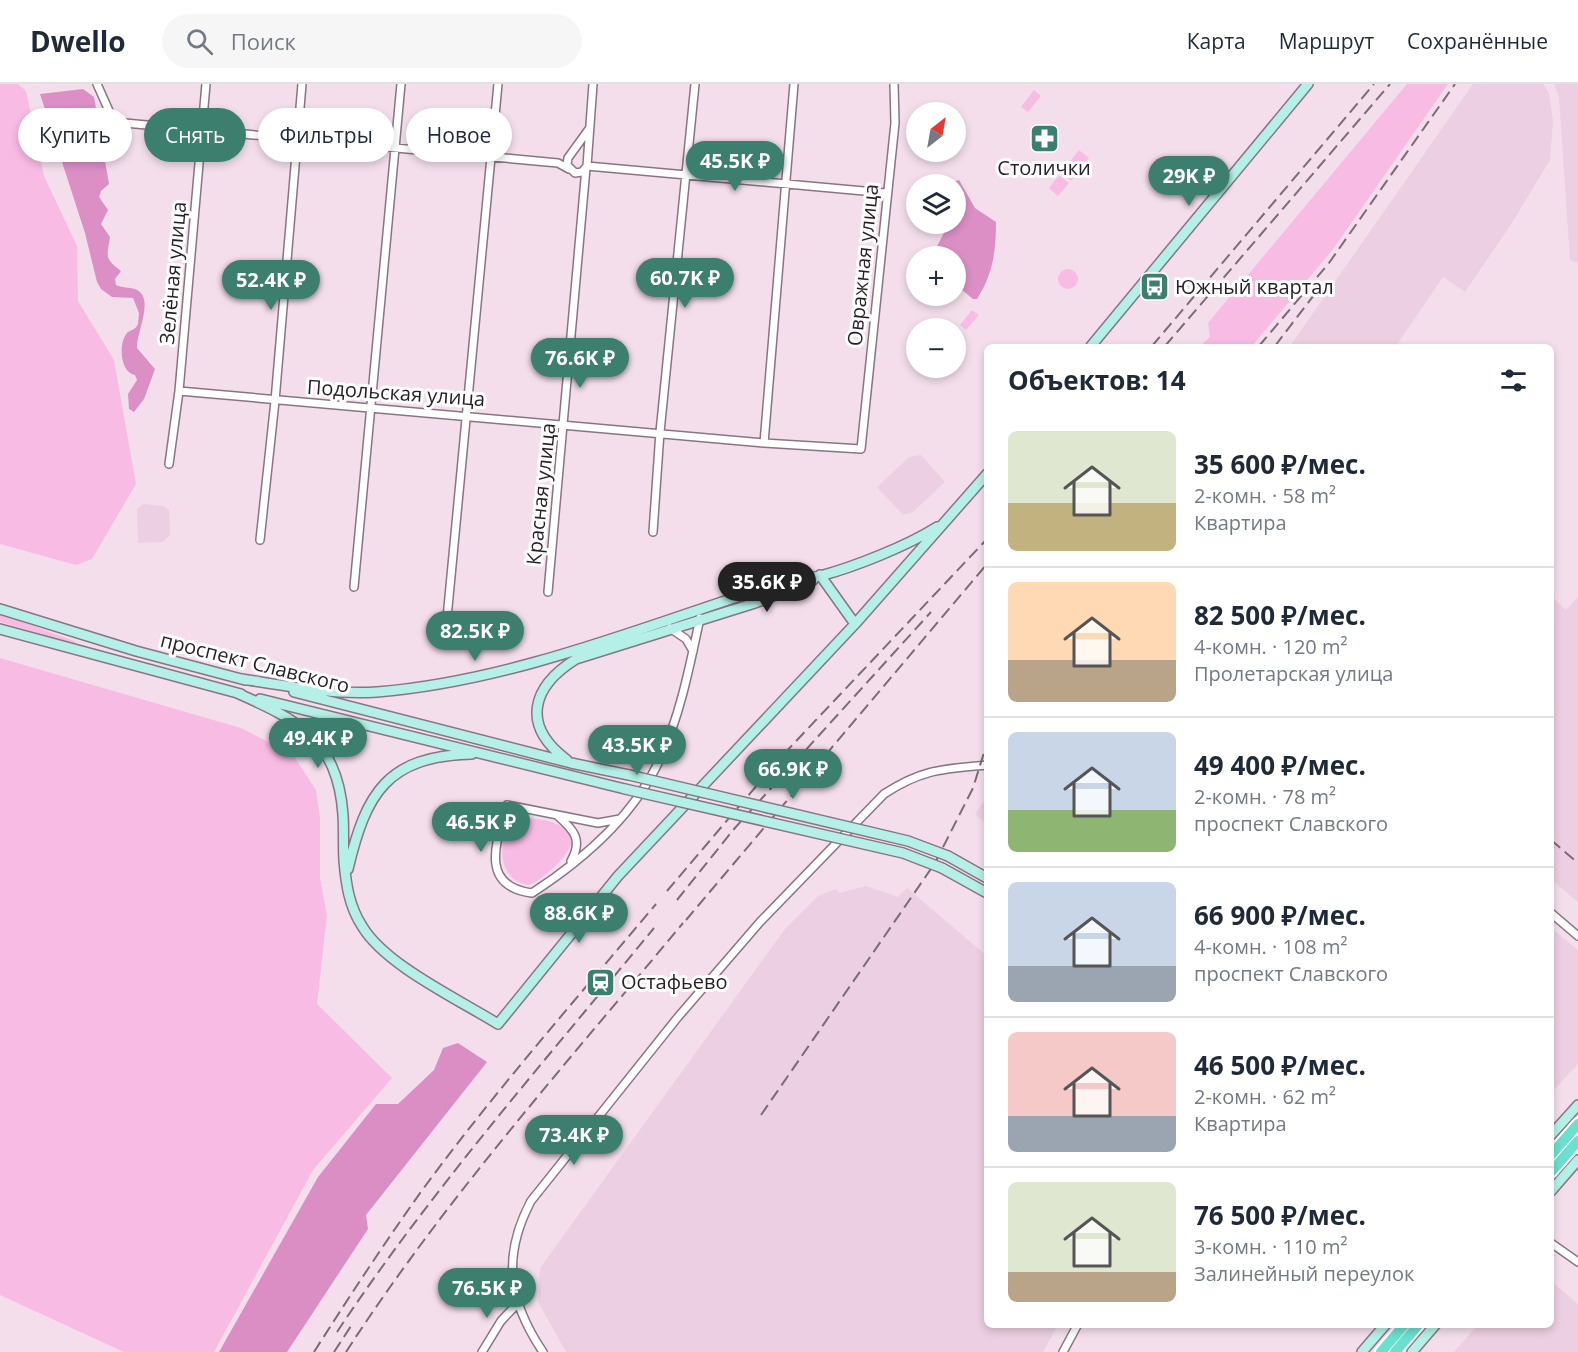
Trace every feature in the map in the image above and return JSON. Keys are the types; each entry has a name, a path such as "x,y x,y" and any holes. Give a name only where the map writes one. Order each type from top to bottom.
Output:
{"main road":[{"path":"1554,1152 1578,1124"},
{"path":"1554,1169 1578,1141"},
{"path":"1388,1350 1402,1328"},
{"path":"1388,1350 1414,1328"}],"street":[{"path":"97,84 114,122 144,125"},
{"path":"103,100 105,84"},
{"name":"Зелёная улица","path":"204,108 206,84"},
{"path":"300,108 302,84"},
{"path":"401,84 394,150 406,151"},
{"path":"496,108 498,84"},
{"name":"Красная улица","path":"548,592 593,84"},
{"path":"653,532 660,432 695,84"},
{"path":"764,443 794,84"},
{"name":"Овражная улица","path":"861,449 886,193 896,116 894,84"},
{"path":"1093,344 1308,84"},
{"name":"Красная улица","path":"571,156 589,129"},
{"path":"558,163 581,154 586,165"},
{"path":"569,169 571,156"},
{"path":"512,160 558,163 579,173 586,165"},
{"name":"Зелёная улица","path":"170,464 180,391 199,162"},
{"path":"260,540 275,401 295,162"},
{"path":"354,587 393,162"},
{"path":"447,618 491,162"},
{"path":"586,165 886,193"},
{"name":"Красная улица","path":"579,173 584,184"},
{"name":"Подольская улица","path":"180,391 764,443 861,449"},
{"path":"237,693 287,715 306,729 322,748 332,766 343,814 346,878 357,918 375,943 396,961 498,1024 557,949 652,839 855,624 984,478"},
{"path":"571,763 555,751 538,721 538,705 548,680 576,658 799,587 820,576 918,538 955,512"},
{"path":"242,679 325,692 376,692 434,684 509,669 771,586 820,576"},
{"path":"820,576 855,624"},
{"path":"620,819 598,823 507,805 493,855 495,866 510,886 531,893 568,866 620,819 639,797 661,757 693,651 702,608"},
{"name":"проспект Славского","path":"0,609 136,651 242,679 571,763 908,841 948,856 984,876"},
{"path":"670,628 686,639 693,651"},
{"name":"проспект Славского","path":"0,629 237,693 625,789 903,853 942,868 984,891"},
{"path":"346,878 358,827 367,807 381,787 410,766 425,760 447,754 484,753"},
{"path":"543,1352 529,1332 517,1304 512,1274 517,1227 531,1201 678,1017 760,922 884,794 907,778 929,771 984,765"},
{"path":"556,814 575,832 578,840 568,866"},
{"path":"1554,916 1578,936"},
{"path":"1554,1132 1578,1105"},
{"path":"1554,1188 1578,1160"},
{"path":"1554,1245 1578,1262"},
{"path":"482,1352 501,1321 517,1304"},
{"path":"1063,1352 1076,1328"},
{"path":"1362,1352 1383,1328"},
{"path":"1412,1352 1433,1328"}],"shaded area":[{"path":"0,84 18,84 26,91 30,108 18,108 18,162 41,162 44,176 77,246 78,301 114,360 136,484 92,559 76,565 0,544"},
{"path":"1407,84 1448,84 1334,248 1254,344 1202,344 1210,337 1208,323"},
{"path":"1473,84 1543,84 1549,93 1553,121 1550,160 1510,226 1465,292 1443,277 1397,344 1291,344"},
{"path":"1554,84 1578,84 1578,263 1570,260 1559,97"},
{"path":"83,89 94,97 96,108 45,108 40,94"},
{"path":"1034,90 1041,96 1028,112 1021,107"},
{"path":"1079,150 1089,158 1071,181 1061,173"},
{"path":"62,162 105,162 109,184 101,191 99,197 108,210 101,224 110,237 108,257 121,271 115,279 116,285 135,289 144,299 144,315 137,348 155,369 144,399 134,412 129,409 128,394 137,380 135,375 126,369 122,357 122,344 127,333 136,328 139,313 133,298 112,297 101,289 97,282 85,233"},
{"path":"1059,175 1069,183 1058,196 1049,188"},
{"path":"966,192 975,208 996,222 992,262 987,280 977,299 973,299 966,293 966,246 937,246 943,234 966,234"},
{"path":"1064,269 1072,269 1078,275 1078,283 1072,289 1064,289 1058,283 1058,275"},
{"path":"972,310 979,315 966,330 966,318"},
{"path":"921,455 945,482 913,512 903,515 877,487 909,457"},
{"path":"143,504 163,506 169,510 170,535 163,542 138,543 137,509"},
{"path":"1578,597 1578,902 1554,882 1554,599 1566,610"},
{"path":"0,614 77,642 73,643 0,622"},
{"path":"0,658 241,728 293,755 316,790 320,818 320,878 327,915 317,1004 392,1078 313,1170 214,1352 124,1352 0,1295"},
{"path":"984,801 984,822 975,814"},
{"path":"523,818 544,820 558,825 573,838 568,851 556,866 528,885 517,881 509,874 502,853 507,831"},
{"path":"866,886 898,897 907,888 984,953 984,1328 1056,1328 1043,1352 566,1352 538,1302 540,1268 785,929 818,896 836,889 839,893"},
{"path":"1554,930 1578,950 1578,1064 1554,1090"},
{"path":"458,1043 487,1062 366,1215 368,1229 287,1352 219,1352 318,1177 376,1104 398,1104 434,1070 443,1048"},
{"path":"1554,1284 1578,1304 1578,1352 1454,1352 1475,1328 1554,1328"}],"railway":[{"path":"1154,344 1374,84"},
{"path":"1167,344 1390,84"},
{"path":"1261,344 1329,263 1455,84"},
{"path":"1277,344 1317,291"},
{"path":"667,891 781,757 984,542"},
{"path":"686,920 984,568"},
{"path":"677,900 734,829 931,612"},
{"path":"761,1115 935,863 973,788 984,753"},
{"path":"1554,843 1578,863"},
{"path":"314,1352 395,1229 451,1152 537,1045 656,904"},
{"path":"346,1352 384,1295 466,1186 551,1080 683,923"},
{"path":"337,1332 373,1279 450,1176 654,928"},
{"path":"334,1352 351,1326"}],"place":[{"name":"Столички","path":"1044,138"},
{"name":"Южный квартал","path":"1154,287"},
{"name":"Остафьево","path":"600,982"}]}
